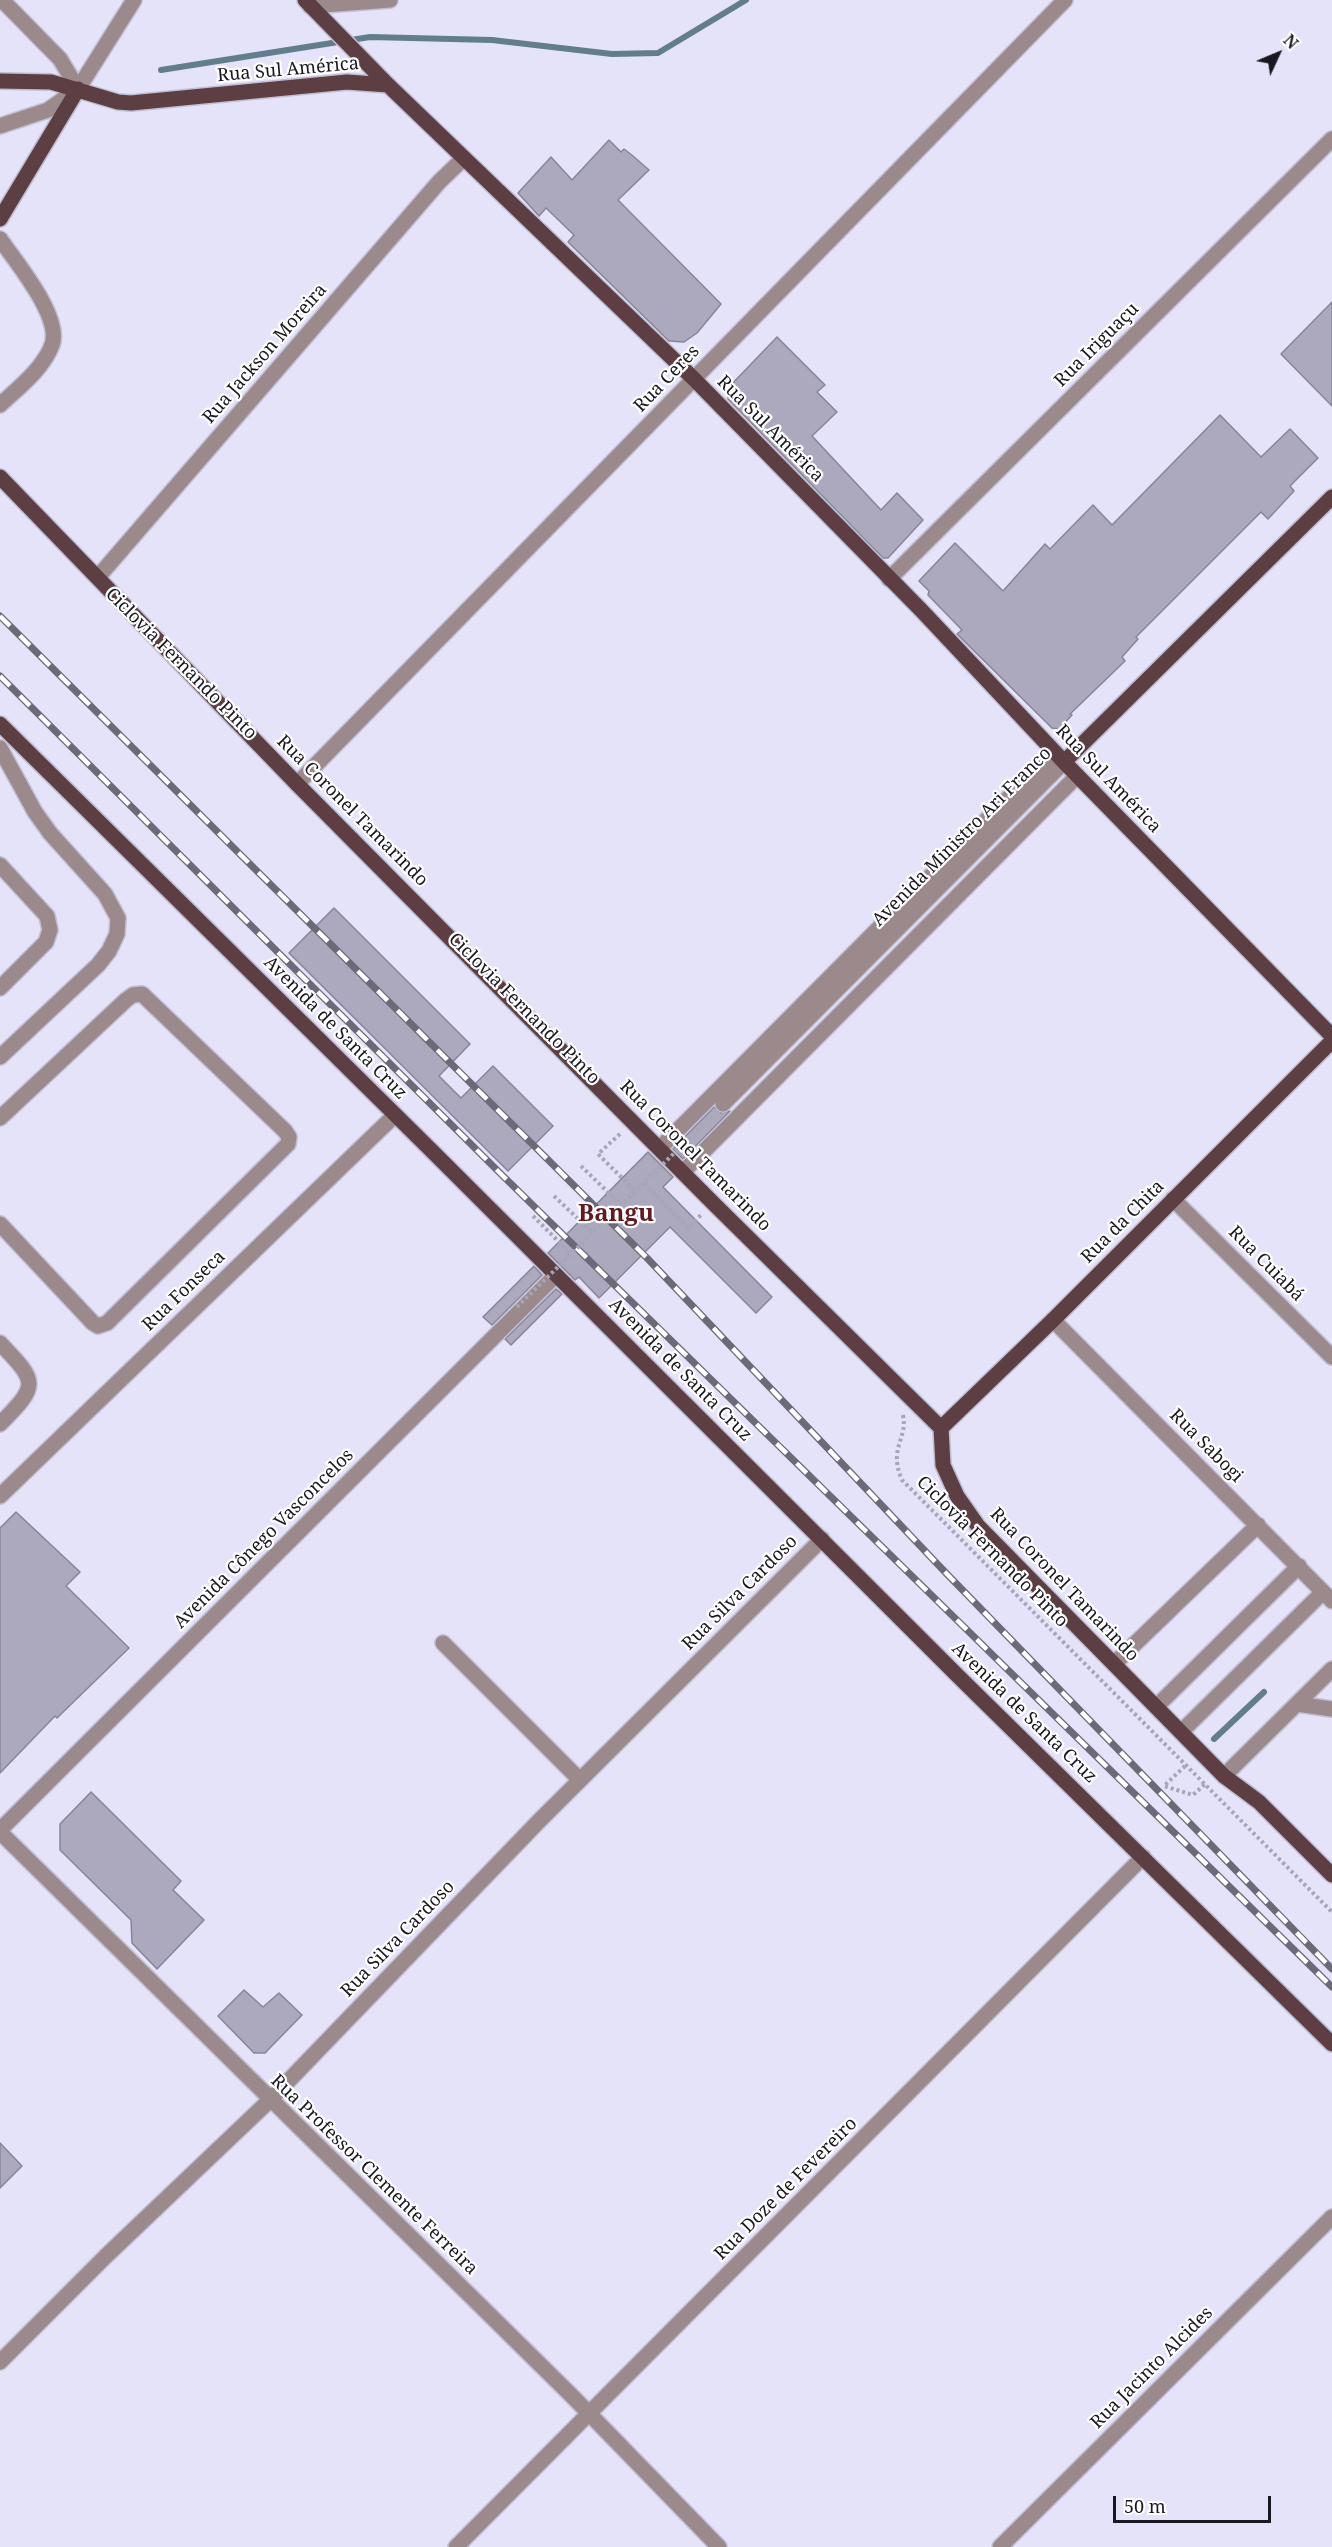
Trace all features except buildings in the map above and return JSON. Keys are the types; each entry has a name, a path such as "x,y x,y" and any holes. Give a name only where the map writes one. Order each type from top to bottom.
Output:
{"main road":[{"path":"308,3 387,85"},
{"name":"Rua Sul América","path":"0,81 51,82 103,98 131,103 348,82 387,85 694,379 922,611 1077,776 1332,1036"},
{"path":"0,219 78,89"},
{"name":"Rua Coronel Tamarindo","path":"0,477 297,784 633,1121 658,1155 683,1172 941,1428 943,1465 957,1496 978,1526 1221,1773 1259,1802 1332,1875"},
{"name":"Avenida Ministro Ari Franco","path":"1059,757 1332,497"},
{"name":"Avenida de Santa Cruz","path":"0,724 959,1677 1332,2044"},
{"name":"Rua da Chita","path":"941,1428 1053,1320 1332,1041"}],"street":[{"path":"2,0 60,59 78,89"},
{"path":"0,126 48,110 78,89 134,0"},
{"path":"308,3 390,0"},
{"name":"Rua Ceres","path":"297,784 1065,0"},
{"name":"Rua Iriguaçu","path":"889,579 1332,139"},
{"name":"Rua Jackson Moreira","path":"98,577 440,182 464,158"},
{"path":"0,239 46,308 54,331 52,345 43,361 0,405"},
{"path":"0,748 40,819 105,894 118,918 117,934 109,951 98,965 0,1057"},
{"path":"658,1155 1059,757"},
{"name":"Avenida Ministro Ari Franco","path":"723,1104 1059,757"},
{"path":"683,1172 1077,776"},
{"path":"0,865 47,916 50,930 46,942 0,988"},
{"path":"0,1118 126,1000 133,995 142,994 289,1137 288,1144 107,1323 98,1326 0,1224"},
{"name":"Rua Fonseca","path":"0,1496 395,1115"},
{"name":"Rua Cuiabá","path":"1173,1199 1332,1357"},
{"name":"Avenida Cônego Vasconcelos","path":"0,1831 556,1275"},
{"name":"Rua Sabogi","path":"1053,1320 1328,1597"},
{"path":"0,1343 28,1373 30,1384 27,1395 0,1424"},
{"path":"1114,1664 1258,1525"},
{"name":"Rua Silva Cardoso","path":"0,2362 106,2256 270,2100 580,1780 822,1539"},
{"path":"1156,1707 1299,1566"},
{"path":"1181,1732 1328,1597"},
{"path":"443,1643 580,1780"},
{"path":"1221,1773 1332,1669"},
{"path":"1297,1704 1332,1709"},
{"name":"Rua Professor Clemente Ferreira","path":"0,1831 590,2415 719,2547"},
{"name":"Rua Doze de Fevereiro","path":"456,2547 590,2415 1143,1857"},
{"name":"Rua Jacinto Alcides","path":"1000,2547 1332,2217"}],"path":[{"path":"633,1121 598,1154 635,1191"},
{"path":"517,1307 706,1122"},
{"path":"658,1155 664,1170"},
{"path":"581,1166 621,1205"},
{"path":"644,1183 688,1227 696,1220"},
{"path":"554,1196 593,1233"},
{"path":"533,1216 572,1254"},
{"name":"Ciclovia Fernando Pinto","path":"902,1412 904,1422 896,1460 902,1480 1332,1912"},
{"path":"1198,1750 1164,1786 1193,1795 1221,1773"}],"waterway":[{"path":"161,70 370,37 492,40 612,54 658,53 746,0"},
{"path":"1214,1739 1264,1692"}],"railway":[{"path":"0,616 647,1258 945,1572 1332,1969"},
{"path":"0,676 503,1176 1332,1987"}],"district":[{"name":"Bangu","path":"616,1214"}]}
